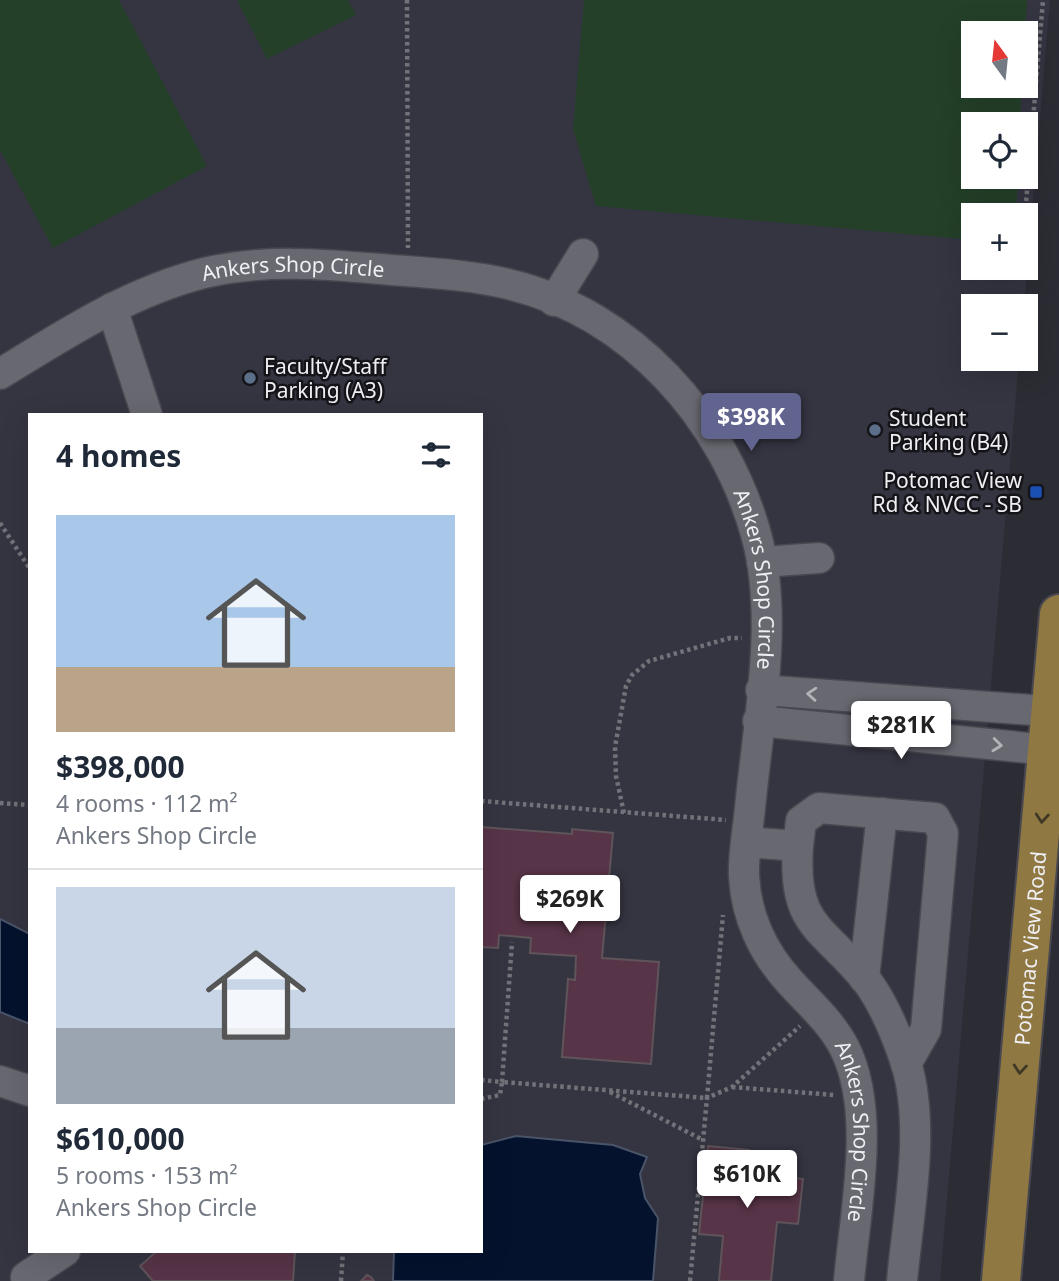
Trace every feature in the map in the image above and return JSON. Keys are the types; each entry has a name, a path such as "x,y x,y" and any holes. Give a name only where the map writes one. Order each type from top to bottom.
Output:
{"main road":[{"name":"Potomac View Road","path":"1001,1281 1054,751 1059,614"}],"street":[{"path":"554,301 583,254"},
{"name":"Ankers Shop Circle","path":"0,374 112,308 171,283 243,266 284,264 407,271 500,282 554,301 623,339 652,362 692,404 740,487 762,562 765,638 761,690 738,837 752,920 766,952 834,1029 858,1082 863,1117 849,1281"},
{"path":"112,308 146,413"},
{"path":"762,562 819,558"},
{"path":"761,690 1055,712"},
{"path":"758,721 1054,751"},
{"path":"902,1281 914,1140 914,1097 906,1064 878,998 864,978 808,918 796,870 798,846 801,821 818,808 935,818 943,833 926,1029 906,1064"},
{"path":"864,978 882,813"},
{"path":"738,837 798,846"},
{"path":"0,1081 28,1090"},
{"path":"27,1270 61,1253"}],"path":[{"path":"407,0 407,271"},
{"path":"1026,203 1043,0"},
{"path":"0,523 28,566"},
{"path":"625,813 616,776 615,747 626,686 632,675 649,661 730,638 749,638"},
{"path":"483,801 731,820 738,837"},
{"path":"0,803 28,804"},
{"path":"690,1281 724,908 729,917"},
{"path":"483,1099 500,1095 512,942"},
{"path":"483,1080 707,1098 732,1087 806,1021"},
{"path":"732,1087 842,1096"},
{"path":"606,1090 703,1140"},
{"path":"341,1280 343,1253"}],"shaded area":[{"path":"0,0 1050,0 1038,141 1038,112 961,112 961,189 1034,189 1033,203 961,203 961,280 1026,280 1025,294 961,294 961,371 1018,371 940,1281 0,1281"}],"green space":[{"path":"0,0 119,0 207,166 53,248 0,150"},
{"path":"237,0 348,0 356,15 267,59"},
{"path":"584,0 1027,0 1026,21 961,21 961,98 1021,98 1021,112 961,112 961,189 1017,189 1017,203 961,203 961,239 596,206 573,129"}],"water":[{"path":"0,919 28,933 28,1023 0,1012"},
{"path":"516,1136 613,1145 647,1157 640,1174 645,1198 658,1218 653,1281 393,1281 394,1253 483,1253 483,1144"}],"building":[{"path":"483,827 572,834 572,829 613,833 602,958 659,962 651,1064 562,1057 568,979 575,980 576,956 530,953 531,938 499,935 498,948 483,947"},
{"path":"708,1146 749,1150 749,1157 782,1160 780,1176 803,1179 798,1224 777,1222 771,1281 719,1281 723,1236 699,1234"},
{"path":"155,1253 295,1253 293,1281 153,1281 140,1266"},
{"path":"367,1275 371,1277 374,1281 361,1281"}],"place":[{"name":"Faculty/Staff Parking (A3)","path":"250,378"},
{"name":"Student Parking (B4)","path":"875,430"},
{"name":"Potomac View Rd & NVCC - SB","path":"1036,492"}]}
